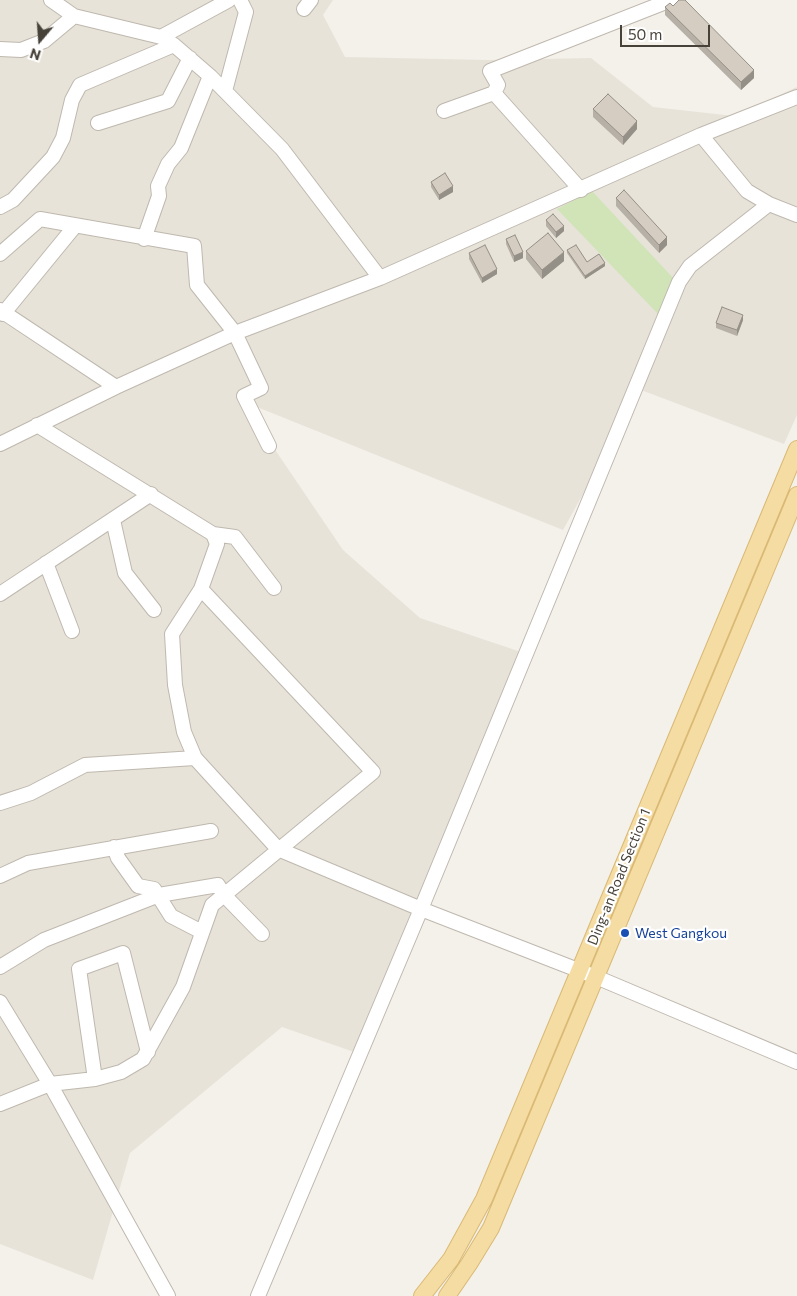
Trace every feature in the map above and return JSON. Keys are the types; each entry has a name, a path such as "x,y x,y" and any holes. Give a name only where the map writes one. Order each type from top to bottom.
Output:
{"main road":[{"name":"Ding-an Road Section 1","path":"422,1296 451,1259 484,1199 797,449"},
{"name":"Ding-an Road Section 1","path":"451,1293 491,1228 797,495"}],"street":[{"path":"51,0 74,16 161,36 190,58 282,149 380,278"},
{"path":"161,36 229,0"},
{"path":"225,91 246,12 240,0"},
{"path":"444,112 494,94 498,85 490,71 671,0"},
{"path":"0,49 21,50 44,41 74,16"},
{"path":"0,207 13,200 53,157 63,138 72,100 80,85 174,45"},
{"path":"98,123 168,101 190,58"},
{"path":"144,239 159,196 158,186 168,164 182,148 210,76"},
{"path":"494,94 581,190"},
{"path":"0,444 116,387 234,334 380,278 701,135 797,97"},
{"path":"701,135 747,191 769,204 797,215"},
{"path":"258,1296 421,909 678,282 690,266 769,204"},
{"path":"0,254 40,219 144,239 194,246 197,285 234,334 261,388 244,396 268,446"},
{"path":"75,226 2,312 116,387"},
{"path":"37,426 213,534 235,536 274,588"},
{"path":"0,594 150,494"},
{"path":"113,520 125,574 154,610"},
{"path":"213,534 217,544 201,589 172,634 175,685 184,732 195,758 278,849 421,909 580,970 797,1062"},
{"path":"46,563 72,631"},
{"path":"0,1104 50,1084 95,1079 121,1072 144,1059 182,987 212,905 373,772 201,589"},
{"path":"0,803 31,793 85,765 195,758"},
{"path":"0,876 28,863 211,831"},
{"path":"114,847 118,858 138,886 154,889 172,916 202,932"},
{"path":"0,967 44,940 159,895 218,885 224,895 262,934"},
{"path":"95,1079 79,969 123,953 148,1052"},
{"path":"0,1004 50,1084 168,1296"}],"shaded area":[{"path":"0,0 333,0 323,15 345,57 488,60 591,58 653,107 734,116 797,87 797,415 784,444 641,390 563,530 242,401 343,550 420,618 530,655 357,1053 282,1027 130,1153 93,1280 0,1244"}],"green space":[{"path":"592,191 675,280 659,315 557,209"}],"building":[{"path":"679,0 685,0 754,70 741,82 665,7 670,3 673,6"},
{"path":"608,94 637,121 623,137 593,109"},
{"path":"445,173 453,186 439,195 431,182"},
{"path":"624,190 667,237 659,245 616,198"},
{"path":"553,214 564,226 556,232 546,220"},
{"path":"548,233 564,252 542,270 526,251"},
{"path":"515,235 523,252 514,256 506,239"},
{"path":"485,245 497,269 482,278 469,253"},
{"path":"576,245 587,262 599,254 605,263 585,276 567,250"},
{"path":"722,307 743,315 737,330 716,323"}],"place":[{"name":"West Gangkou","path":"625,933"}]}
